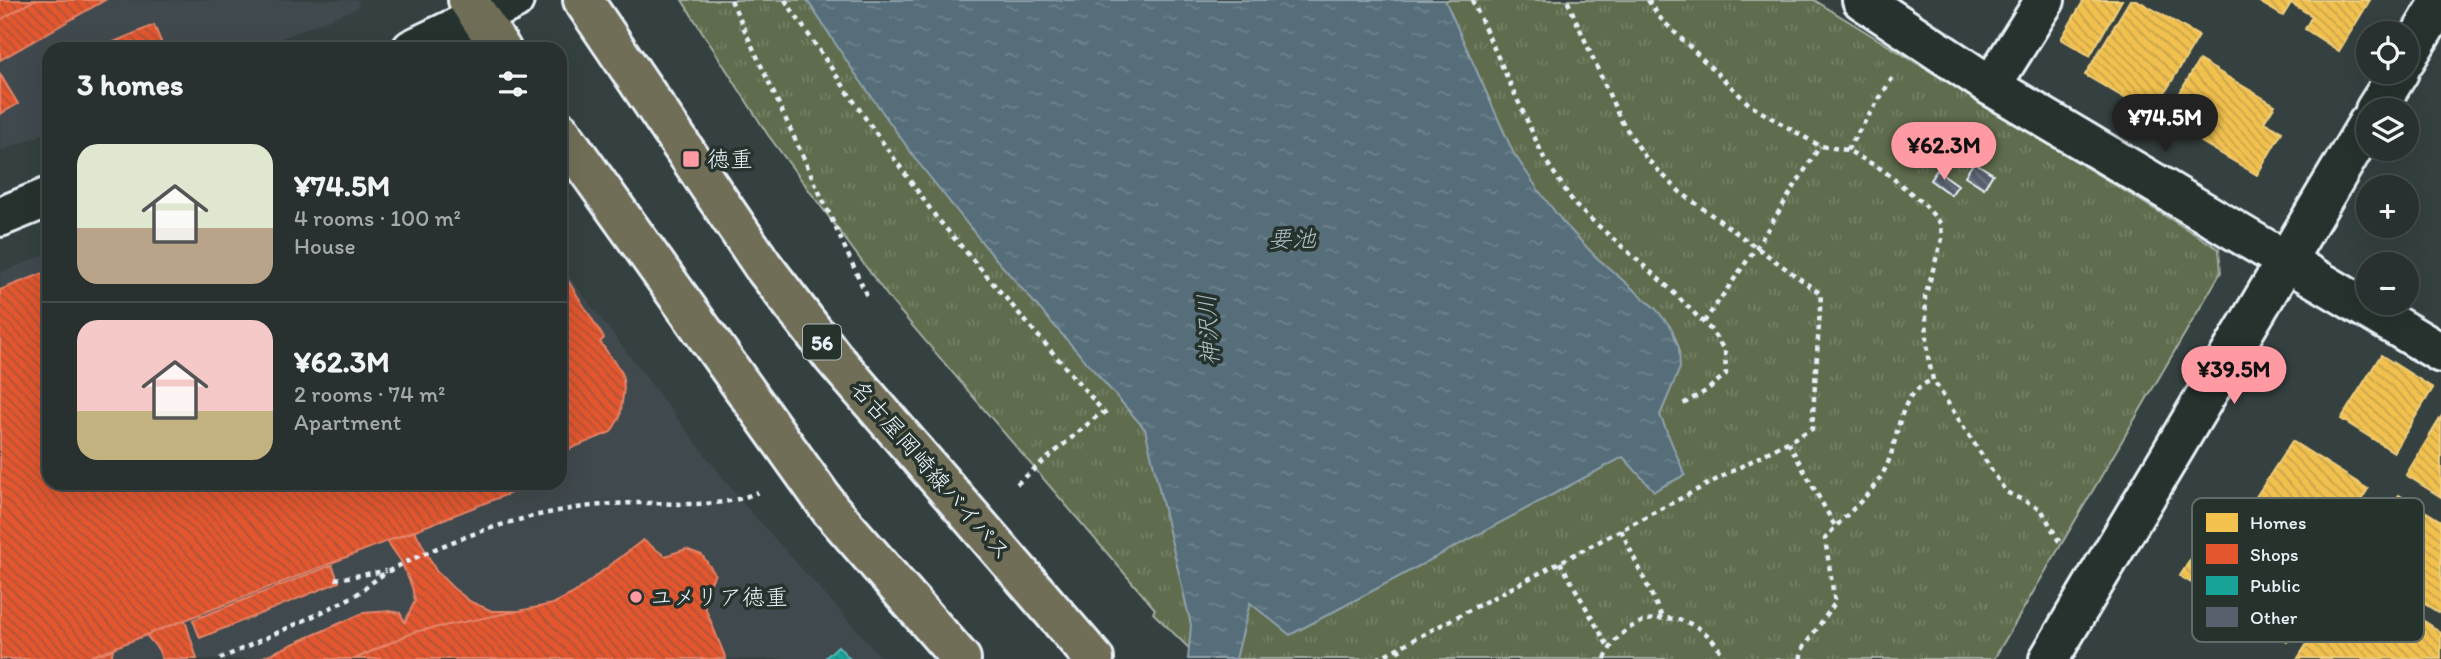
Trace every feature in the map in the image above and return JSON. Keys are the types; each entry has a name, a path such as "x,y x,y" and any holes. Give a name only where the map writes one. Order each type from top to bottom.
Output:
{"main road":[{"name":"名古屋岡崎線バイパス","path":"583,0 763,266 834,357 1094,659"},
{"path":"473,9 496,42"},
{"path":"567,141 830,509 961,659"}],"street":[{"path":"423,42 473,9 514,0"},
{"path":"1862,0 1992,86 2441,353"},
{"path":"1992,86 2045,0"},
{"path":"2419,37 2441,1"},
{"path":"2049,659 2356,143"},
{"path":"0,217 42,200"}],"path":[{"path":"731,0 867,296"},
{"path":"785,0 866,120 936,216 1109,418"},
{"path":"1472,0 1544,158 1576,206 1704,323 1725,351 1726,374 1706,391 1683,404"},
{"path":"1377,659 1812,429 1821,295 1680,192 1646,158 1620,119 1567,0"},
{"path":"1648,0 1661,19 1751,106 1820,146 1847,150 1882,170 1924,204 1941,224 1942,239 1926,297 1928,357 1933,380 2006,492 2041,509 2065,552"},
{"path":"1847,150 1918,38"},
{"path":"1704,323 1756,248 1820,146"},
{"path":"1801,659 1801,651 1835,603 1825,539 1870,493 1885,470 1896,440 1901,415 1911,396 1926,382 1933,380"},
{"path":"1017,484 1102,412"},
{"path":"1788,442 1835,526"},
{"path":"335,579 387,571 461,540 534,516 575,508 640,503 709,505 740,500 758,492"},
{"path":"1621,530 1662,617"},
{"path":"1560,562 1609,648"},
{"path":"220,659 353,597 387,571"},
{"path":"1605,659 1609,648 1622,633 1641,622 1662,617 1684,621 1704,630 1719,646 1724,659"},
{"path":"1398,648 1403,659"}],"shaded area":[{"path":"0,0 359,0 357,8 272,42 42,42 42,135 0,151"},
{"path":"42,256 42,490 567,490 567,274 740,500 883,659 0,659 0,273"}],"green space":[{"path":"682,0 1814,0 2219,249 2221,272 1994,659 1200,659 1153,613 1155,609 892,302 768,135"}],"water":[{"name":"要池","path":"807,0 1445,0 1513,152 1539,191 1596,257 1656,309 1672,329 1679,348 1680,368 1660,415 1685,475 1654,491 1623,457 1290,635 1250,603 1236,659 1188,659 1191,625 1145,429 989,251 917,161"}],"building: Homes":[{"path":"2084,0 2122,0 2090,56 2061,39"},
{"path":"2130,0 2137,0 2199,36 2152,114 2085,75"},
{"path":"2256,0 2370,0 2339,51 2305,29 2312,16 2291,3 2283,16"},
{"path":"2199,60 2275,105 2264,122 2282,132 2257,175 2164,120"},
{"path":"2381,355 2433,388 2394,452 2341,419"},
{"path":"2441,417 2441,497 2406,475"},
{"path":"2292,441 2368,489 2362,498 2255,498"},
{"path":"2424,510 2441,521 2441,614 2424,604"},
{"path":"2192,557 2192,583 2180,576"},
{"path":"2424,621 2441,632 2441,659 2298,658 2308,642 2424,642"}],"building: Shops":[{"path":"0,0 105,0 0,60"},
{"path":"0,0 34,0 0,20"},
{"path":"154,25 161,42 114,42"},
{"path":"0,74 18,104 0,114"},
{"path":"42,274 42,490 518,490 85,659 0,659 0,290"},
{"path":"567,279 604,338 600,342 622,373 624,388 620,417 611,432 567,450"},
{"path":"415,531 436,571 471,602 492,611 522,611 414,632 355,659 259,659 363,613 400,613 405,622 415,601 412,587 401,561 387,541"},
{"name":"ユメリア徳重","path":"643,540 665,556 686,549 702,555 715,574 702,600 726,659 355,659 414,632 553,604 574,593"},
{"path":"332,565 339,582 200,638 193,620"},
{"path":"185,620 197,659 162,659 158,649 146,635"},
{"path":"113,649 111,659 85,659"}],"building: Public":[{"path":"838,646 850,659 824,659"}],"building: Other":[{"path":"1974,162 1993,174 1984,188 1965,176"},
{"path":"1937,170 1958,185 1951,195 1930,180"}],"place":[{"name":"徳重","path":"691,159"},
{"name":"ユメリア徳重","path":"636,597"}],"water label":[{"name":"神沢川","path":"1208,330"}]}
